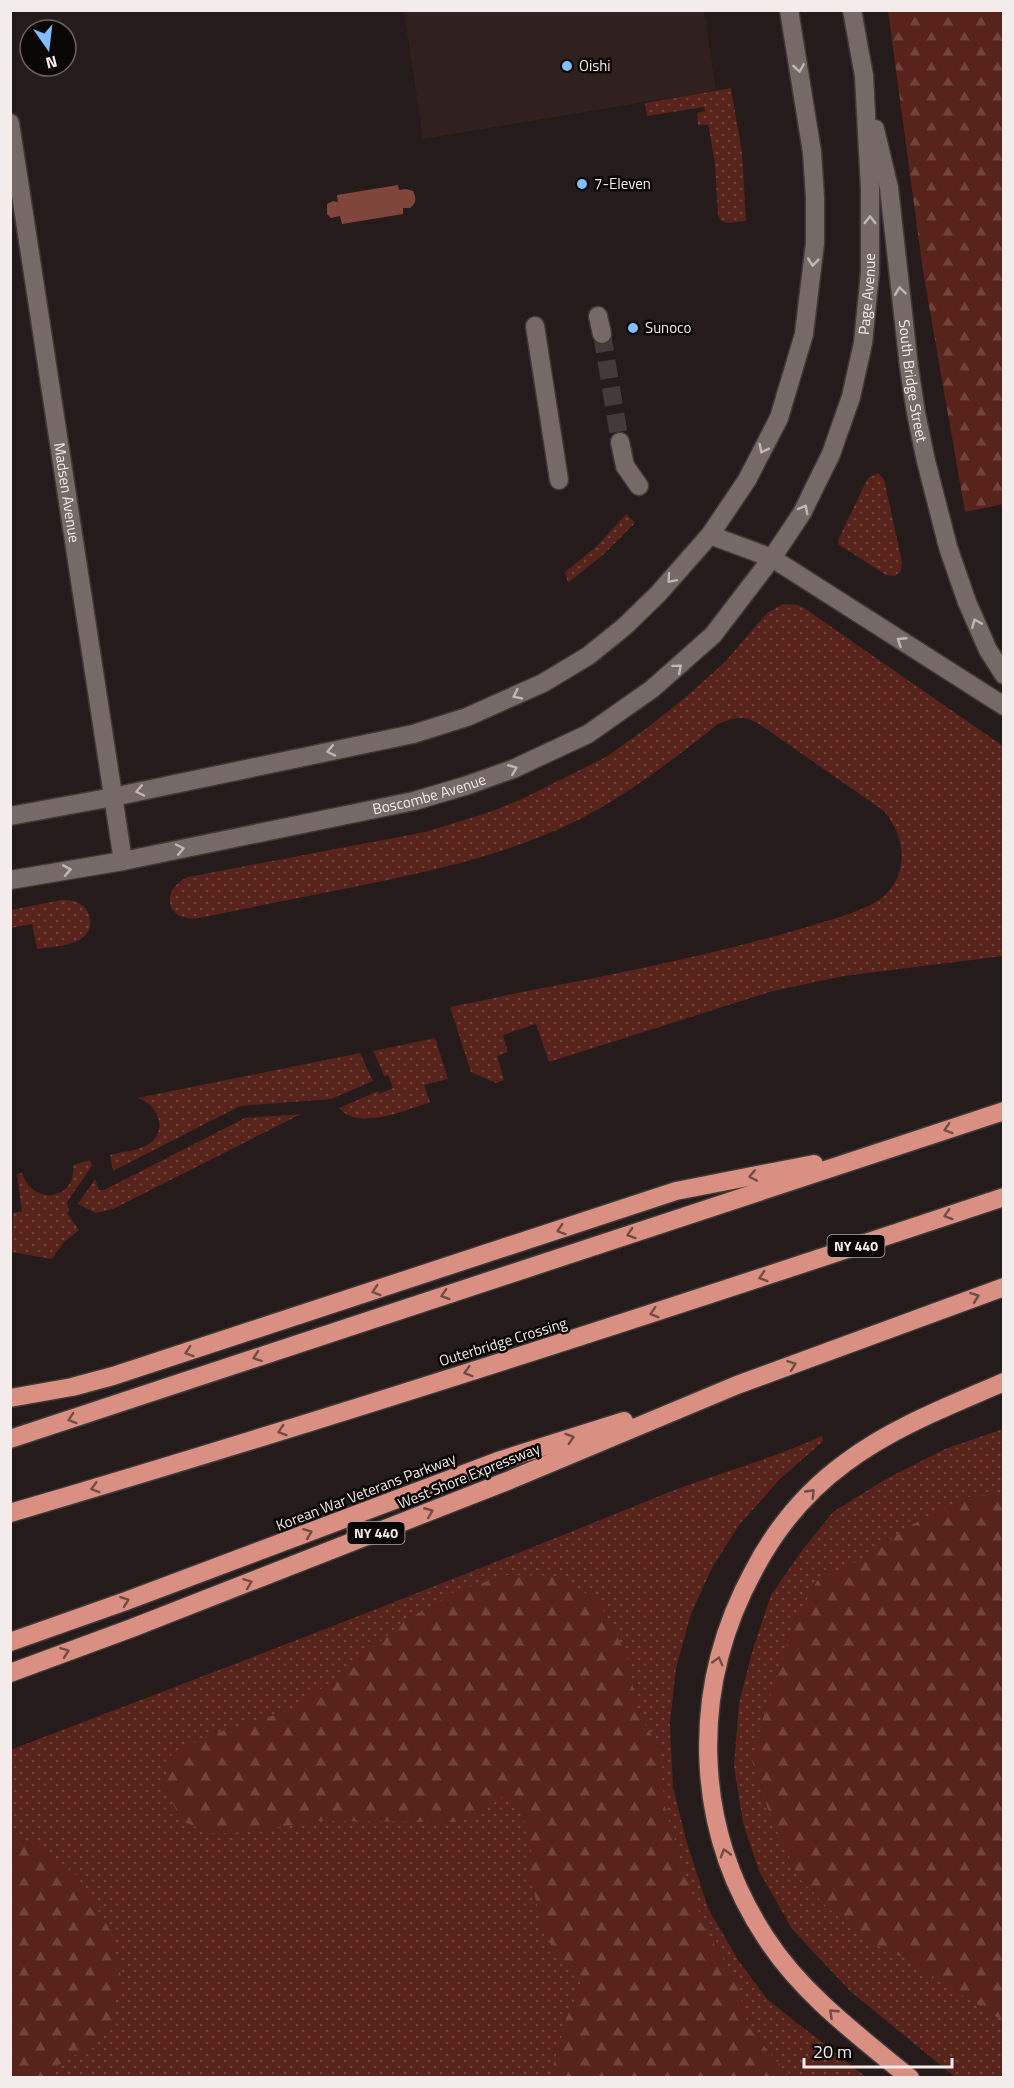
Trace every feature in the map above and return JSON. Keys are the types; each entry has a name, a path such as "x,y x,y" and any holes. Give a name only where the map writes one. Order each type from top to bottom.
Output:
{"highway":[{"path":"10,1439 1004,1111"},
{"path":"10,1398 72,1387 113,1376 676,1191 892,1148"},
{"name":"Outerbridge Crossing","path":"10,1513 212,1454 603,1330 1004,1197"},
{"name":"NY 440","path":"738,1385 1004,1287"},
{"path":"910,2078 848,2027 791,1971 766,1938 743,1897 728,1862 717,1824 710,1786 707,1750 713,1679 725,1633 743,1590 761,1556 784,1522 813,1490 845,1463 882,1438 1004,1382"},
{"name":"Korean War Veterans Parkway","path":"10,1642 126,1601 501,1460 738,1385"},
{"name":"West Shore Expressway","path":"10,1673 143,1624 510,1480 738,1385"}],"street":[{"path":"10,816 113,797 413,734 467,717 543,683 588,656 624,627 658,594 710,535 747,480 779,418 804,334 814,254 815,197 812,152 789,10"},
{"name":"Page Avenue","path":"772,558 802,513 831,454 851,397 863,343 870,273 870,189 864,76 852,10"},
{"name":"South Bridge Street","path":"864,76 889,188 911,378 926,461 948,547 967,602 988,650 1004,675"},
{"name":"Madsen Avenue","path":"10,123 123,861"},
{"path":"535,326 559,480"},
{"path":"620,442 625,466 639,486"},
{"path":"710,535 772,558 1004,706"},
{"name":"Boscombe Avenue","path":"10,880 123,861 414,801 513,769 588,734 620,713 684,663 713,635 772,558"}],"shaded area":[{"path":"404,11 704,11 716,90 423,139"},
{"path":"398,185 399,190 413,191 415,196 415,201 410,208 403,208 403,214 342,224 340,216 331,218 327,214 327,204 333,201 338,202 337,195"}],"green space":[{"path":"888,11 1003,11 1003,504 965,512 923,271"},
{"path":"731,88 742,153 746,221 728,223 721,221 718,215 715,165 709,128 708,125 698,125 697,113 705,111 704,107 647,116 645,103"},
{"path":"878,473 884,479 902,562 901,571 895,576 886,575 838,544 868,478"},
{"path":"626,514 635,523 605,553 568,583 565,572 597,546"},
{"path":"783,604 804,608 1003,746 1003,956 844,976 773,991 549,1062 536,1024 503,1035 508,1052 497,1056 504,1080 496,1083 471,1072 450,1007 659,964 765,939 856,911 877,901 892,886 898,876 902,854 897,831 884,811 759,724 744,718 718,724 637,785 584,817 507,849 400,877 199,918 179,916 173,911 170,897 173,890 188,877 425,832 490,812 524,798 606,757 687,696 725,662 767,613"},
{"path":"71,900 87,910 90,919 89,929 79,940 62,946 37,949 32,924 11,928 11,910"},
{"path":"435,1038 448,1079 424,1085 430,1102 383,1117 370,1118 347,1115 339,1108 378,1091 379,1094 393,1088 388,1075 385,1077 373,1051"},
{"path":"360,1053 373,1081 331,1099 240,1106 113,1171 110,1155 143,1147 154,1140 158,1133 156,1112 145,1101 137,1098"},
{"path":"301,1114 113,1209 96,1213 78,1204 95,1179 99,1190 104,1190 245,1118"},
{"path":"90,1160 92,1166 67,1202 69,1212 67,1213 79,1230 64,1242 52,1259 11,1252 13,1213 22,1211 17,1174 22,1173 35,1191 44,1195 53,1195 62,1192 68,1186 72,1177 73,1165"},
{"path":"1003,1429 1003,2077 955,2077 850,1991 792,1929 759,1871 743,1823 734,1766 739,1703 753,1649 771,1595 803,1549 833,1512 886,1479 945,1449"},
{"path":"822,1436 823,1441 779,1480 739,1525 712,1568 691,1614 676,1668 670,1724 673,1787 687,1843 708,1908 738,1960 768,2000 866,2077 11,2077 10,1750 412,1595 673,1491"},
{"path":"1004,1493 1003,2021 904,1958 863,1939 824,1904 798,1877 769,1812 752,1761 763,1718 794,1623 817,1581 858,1561 913,1524 968,1497"},
{"path":"507,1575 555,1576 598,1601 627,1655 637,1710 658,1746 665,1807 683,1869 705,1928 736,1981 749,2028 784,2070 797,2077 550,2077 568,2014 581,1986 576,1968 562,1959 544,1935 530,1875 531,1844 525,1822 513,1802 502,1797 476,1816 453,1822 316,1821 257,1831 215,1834 182,1821 163,1784 172,1752 227,1729 292,1710 348,1669 403,1622 454,1592"},
{"path":"11,1836 44,1848 77,1876 111,1932 121,1977 112,2019 89,2046 55,2067 50,2077 11,2077"}],"tunnel":[{"path":"602,334 620,442"}],"place":[{"name":"Oishi","path":"567,66"},
{"name":"7-Eleven","path":"582,184"},
{"name":"Sunoco","path":"633,328"}]}
